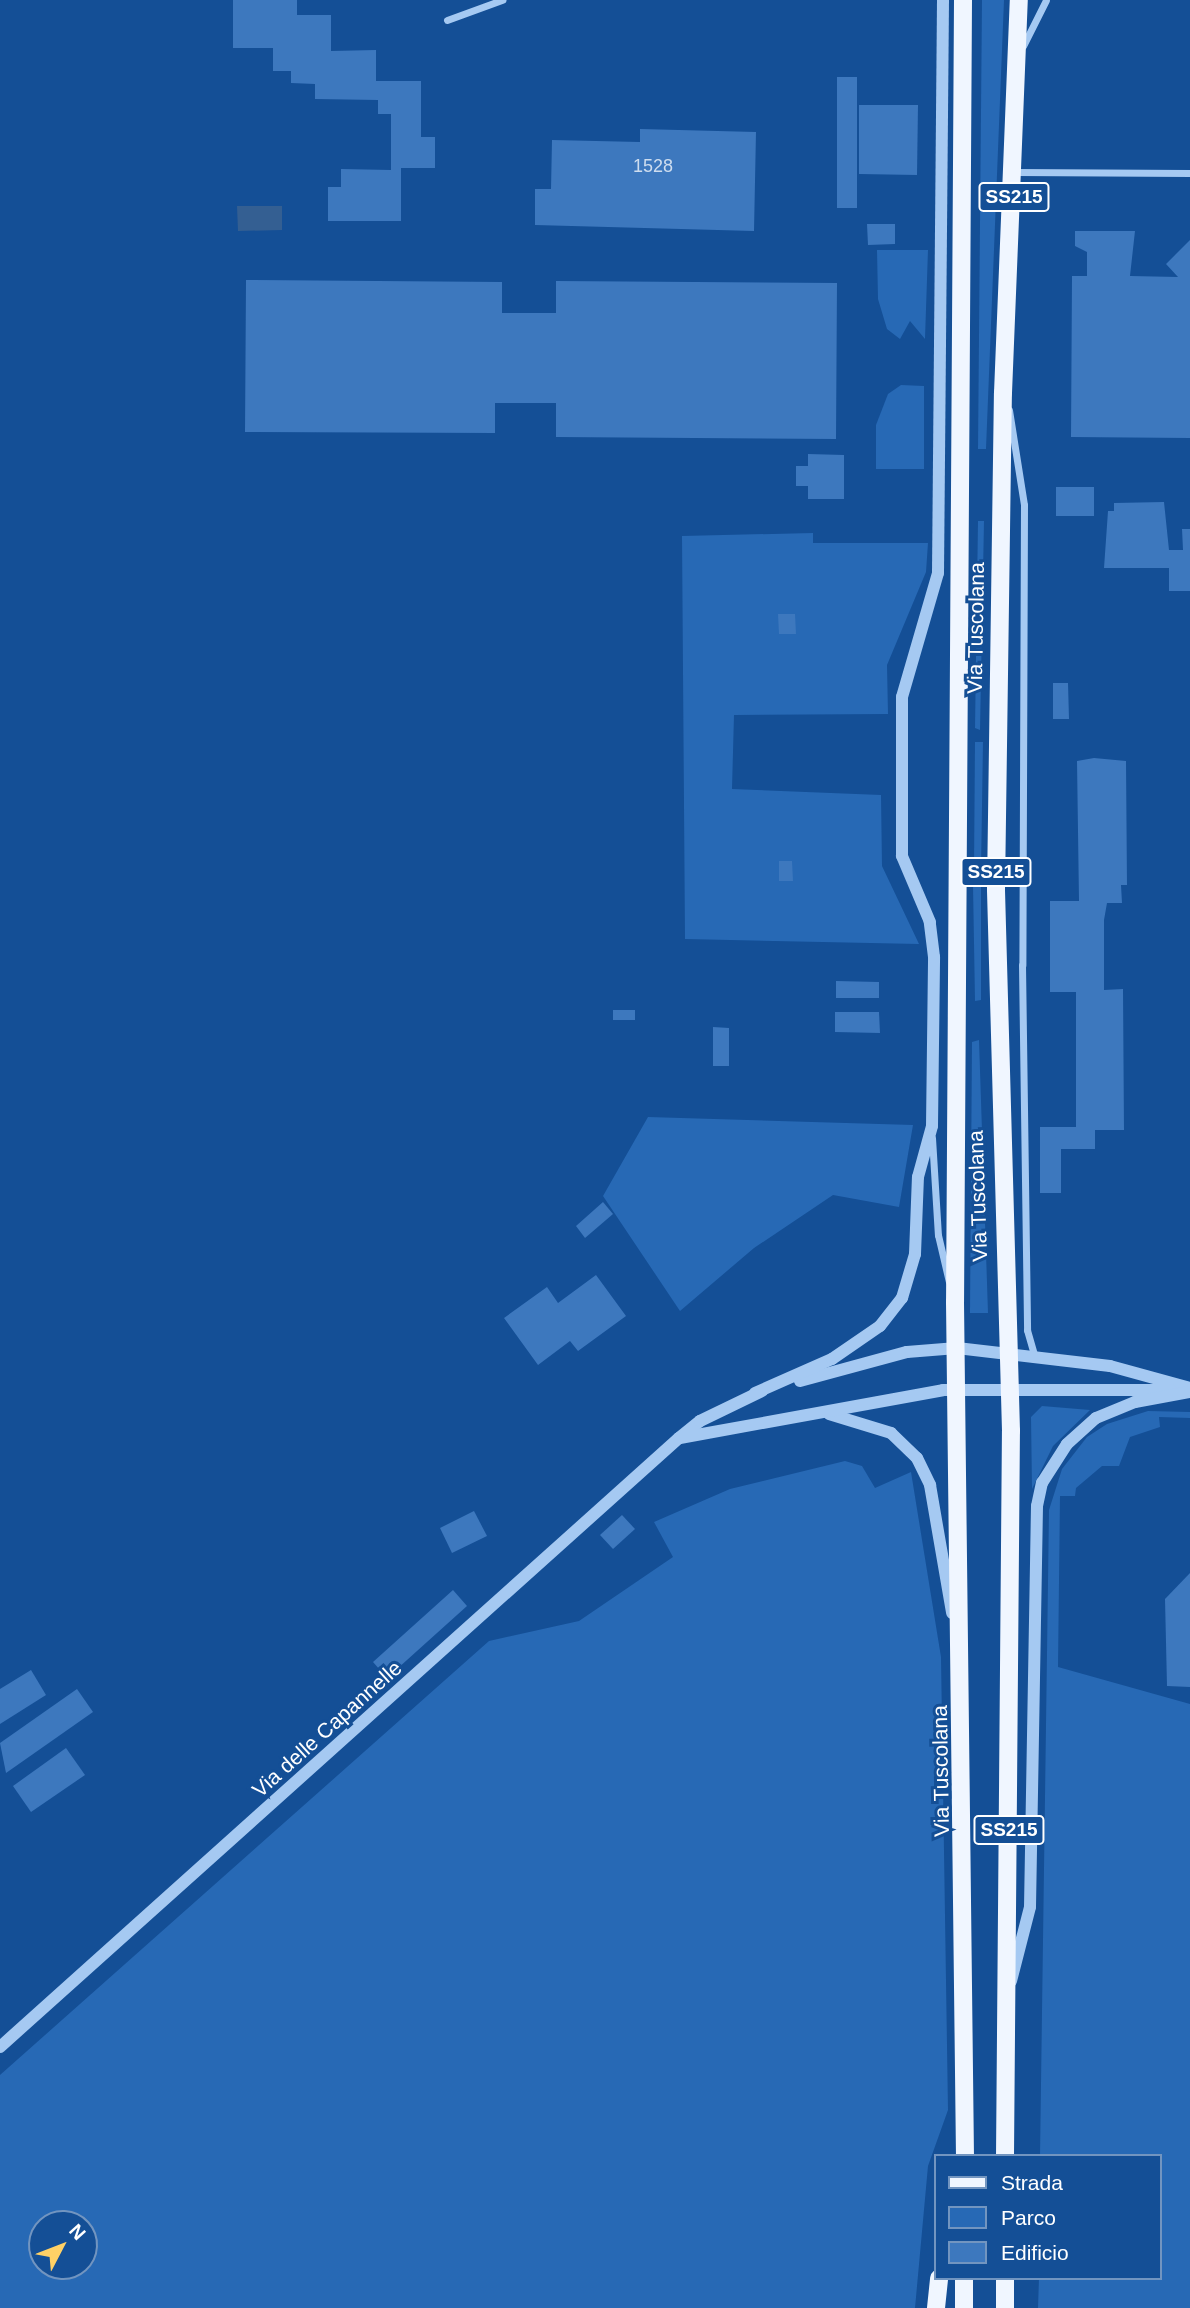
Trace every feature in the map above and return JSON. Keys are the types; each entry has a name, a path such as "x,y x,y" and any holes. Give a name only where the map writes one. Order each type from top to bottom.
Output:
{"main road":[{"name":"Via Tuscolana","path":"963,0 955,1303 965,2154"},
{"name":"Via Tuscolana","path":"1005,2154 1008,1388 996,889 1003,393 1015,172 1019,0"},
{"path":"956,2154 965,2092"},
{"path":"936,2308 939,2280"},
{"path":"964,2280 964,2308"},
{"path":"1005,2280 1005,2308"}],"street":[{"path":"447,20 502,0"},
{"name":"Via Tuscolana","path":"943,0 937,573 904,681 900,828 906,872 933,936 932,1126 938,1235 955,1303"},
{"name":"Via Tuscolana","path":"1019,52 1046,0"},
{"path":"1015,172 1190,173"},
{"name":"Via Tuscolana","path":"1003,393 1020,453 1024,505 1021,879 1027,1321 1034,1354"},
{"path":"755,1393 844,1352 898,1305 913,1266 918,1177 932,1126"},
{"path":"1007,1351 1027,1321"},
{"name":"Via delle Capannelle","path":"0,2048 679,1438 755,1393 907,1352 957,1348 1034,1354 1110,1366 1190,1390"},
{"path":"679,1438 957,1389 1190,1390"},
{"name":"Via Tuscolana","path":"1006,1998 1030,1907 1037,1516 1042,1483 1058,1454 1096,1418 1135,1402 1190,1390"},
{"path":"822,1412 891,1433 922,1467 961,1661"}],"green space":[{"path":"982,0 1004,0 986,449 978,449"},
{"path":"877,250 928,250 925,339 910,321 900,339 887,329 878,299"},
{"path":"901,385 924,386 924,469 876,469 876,425 888,394"},
{"path":"978,521 984,521 980,730 975,728"},
{"path":"813,533 813,543 928,543 926,572 887,665 888,714 734,715 732,789 881,795 882,866 919,944 685,939 682,536"},
{"path":"975,742 983,742 981,869 974,869"},
{"path":"973,885 981,885 981,1000 975,1001"},
{"path":"979,1040 988,1313 970,1313 972,1042"},
{"path":"648,1117 913,1125 899,1207 833,1195 754,1248 680,1311 603,1196"},
{"path":"1042,1406 1090,1410 1053,1446 1032,1489 1031,1417"},
{"path":"1148,1411 1190,1412 1190,1418 1159,1417 1160,1427 1130,1437 1119,1466 1102,1466 1076,1488 1075,1496 1060,1496 1058,1667 1190,1704 1190,2308 1038,2308 1039,2280 1162,2280 1162,2154 1040,2154 1049,1510 1062,1469 1087,1437 1107,1424"},
{"path":"845,1461 862,1466 875,1488 911,1472 941,1657 948,2110 928,2166 915,2308 0,2308 0,2075 489,1641 579,1621 673,1557 654,1522 730,1489"}],"shaded area":[{"path":"237,206 282,206 282,230 238,231"}],"building":[{"path":"233,0 297,0 297,15 331,15 331,51 376,50 376,81 421,81 421,137 435,137 435,168 401,168 401,221 328,221 328,187 341,187 341,169 391,170 391,114 378,114 378,100 315,99 315,84 291,83 291,71 273,71 273,48 233,48"},
{"path":"837,77 857,77 857,208 837,208"},
{"path":"859,105 918,105 917,175 859,174"},
{"path":"640,129 756,132 754,231 535,225 535,189 551,189 552,140 640,142"},
{"path":"867,224 895,224 895,244 868,245"},
{"path":"1075,231 1135,231 1130,276 1178,277 1166,264 1190,240 1190,438 1071,437 1072,276 1087,276 1087,252 1075,246"},
{"path":"246,280 502,282 502,313 556,313 556,281 837,283 836,439 556,437 556,403 495,403 495,433 245,432"},
{"path":"808,454 844,455 844,499 808,499 808,486 796,486 796,466 808,466"},
{"path":"1056,487 1094,487 1094,516 1056,516"},
{"path":"1164,502 1169,550 1183,550 1182,529 1190,529 1190,591 1169,591 1169,568 1104,568 1108,511 1114,511 1114,503"},
{"path":"778,614 795,614 796,634 779,634"},
{"path":"1053,683 1068,683 1069,719 1053,719"},
{"path":"1094,758 1126,761 1127,885 1121,885 1122,903 1107,903 1104,920 1104,990 1123,989 1124,1130 1095,1130 1095,1149 1061,1149 1061,1193 1040,1193 1040,1127 1076,1127 1076,992 1050,992 1050,901 1079,901 1077,761"},
{"path":"779,861 792,861 793,881 779,881"},
{"path":"836,981 879,982 879,998 836,998"},
{"path":"613,1010 635,1010 635,1020 613,1020"},
{"path":"835,1012 879,1012 880,1033 835,1032"},
{"path":"713,1027 729,1028 729,1066 713,1066"},
{"path":"603,1202 613,1214 585,1238 576,1226"},
{"path":"596,1275 626,1316 578,1351 570,1341 538,1365 504,1318 547,1287 558,1303"},
{"path":"474,1511 487,1536 452,1553 440,1528"},
{"path":"622,1515 635,1529 613,1549 600,1535"},
{"path":"1190,1573 1190,1687 1167,1686 1165,1599"},
{"path":"453,1590 467,1606 387,1678 373,1662"},
{"path":"31,1670 46,1695 0,1724 0,1689"},
{"path":"77,1689 93,1712 6,1773 0,1743"},
{"path":"66,1748 85,1775 31,1812 13,1786"}]}
